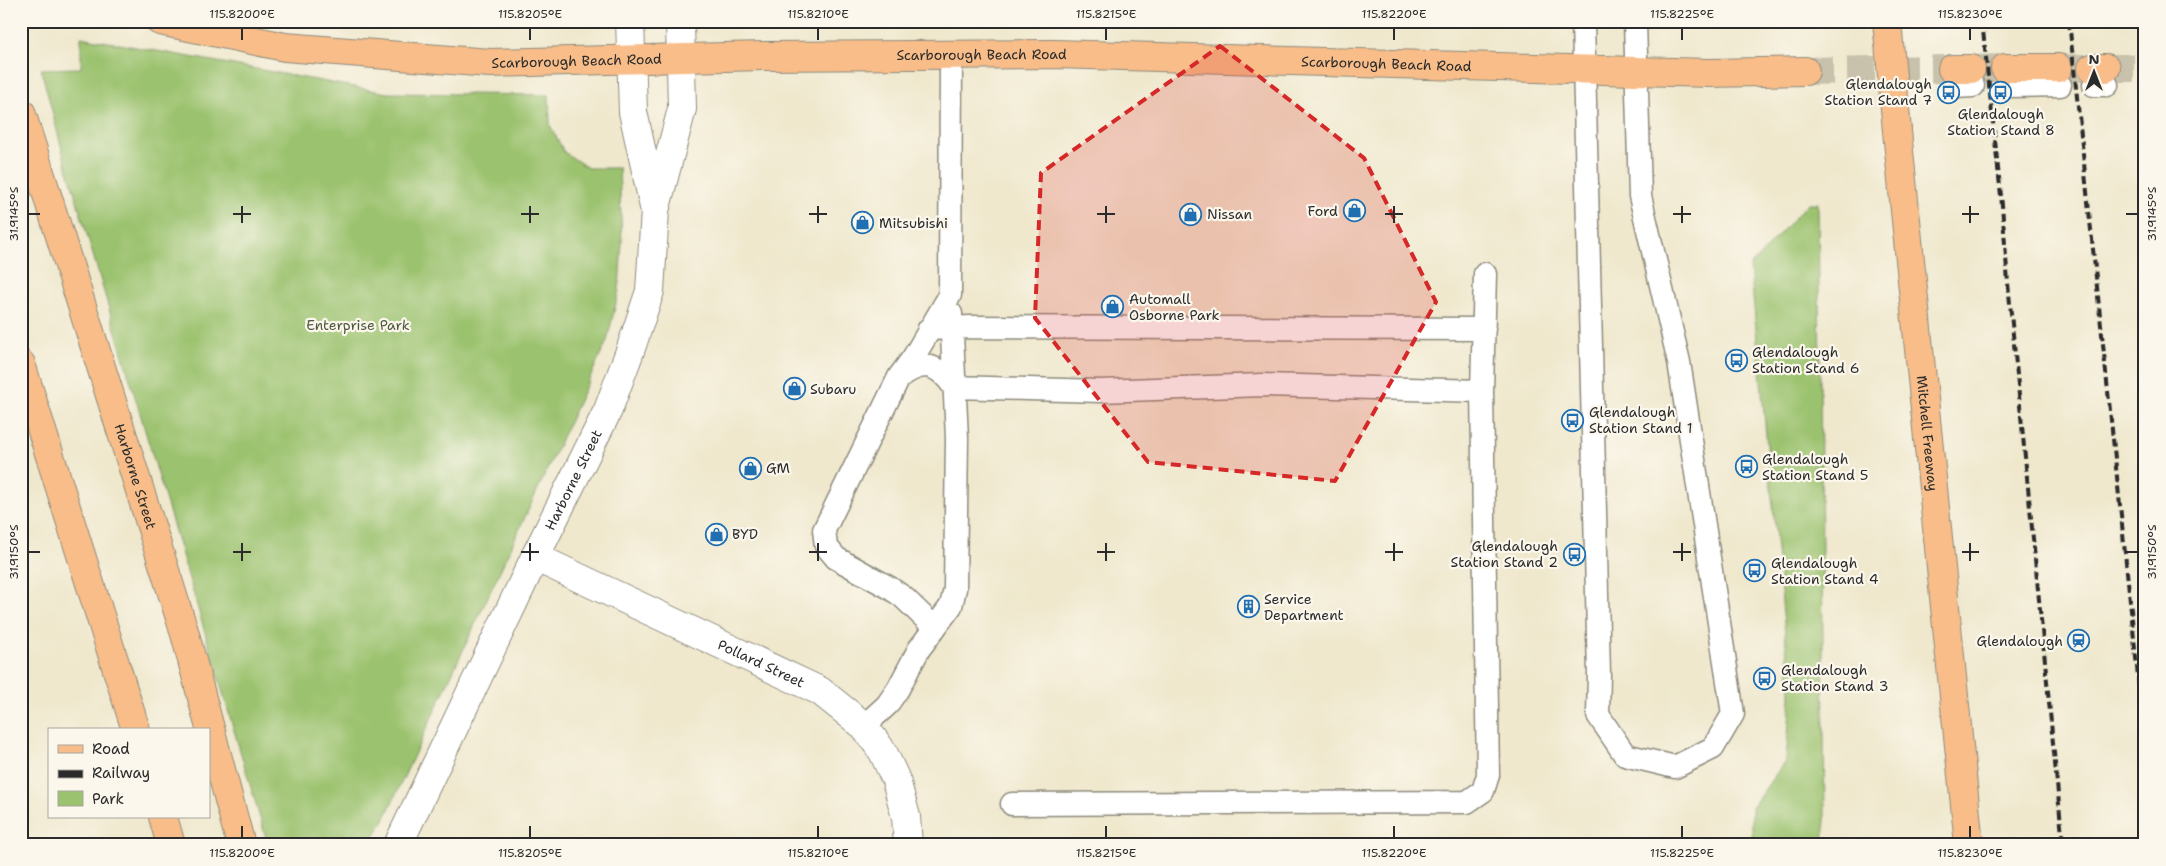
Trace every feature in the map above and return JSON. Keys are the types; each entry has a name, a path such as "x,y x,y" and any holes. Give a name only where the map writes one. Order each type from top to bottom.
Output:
{"main road":[{"name":"Scarborough Beach Road","path":"160,21 285,47 490,63 681,58 1054,54 1583,70 1710,72 1805,70"},
{"name":"Mitchell Freeway","path":"1887,21 1969,845"},
{"path":"2006,77 2059,77"},
{"name":"Harborne Street","path":"21,112 185,634 210,728"},
{"path":"21,364 135,728"},
{"name":"Harborne Street","path":"210,728 241,845"},
{"path":"162,818 171,845"}],"street":[{"name":"Harborne Street","path":"630,21 633,112 655,211"},
{"name":"Harborne Street","path":"398,845 535,557 608,410 630,352 650,291 655,211 682,109 680,21"},
{"name":"Pollard Street","path":"535,557 820,690 864,726 883,752 896,780 906,817 908,845"}],"lane":[{"path":"1583,21 1599,675 1598,715 1625,755 1675,767 1713,748 1733,714 1679,362 1640,196 1635,21"},
{"path":"935,628 903,597 836,558 826,546 824,530 899,377 913,358 940,329 950,296 951,55"},
{"path":"1012,804 1467,802 1483,791 1488,775 1482,391 1485,274"},
{"path":"940,329 1484,329"},
{"path":"864,726 887,705 919,649 951,606 955,589 957,438 954,387 940,329"},
{"path":"899,377 912,367 929,366 944,372 954,387"},
{"path":"954,387 1101,391 1262,385 1482,391"}],"highlighted area":[{"path":"1220,46 1364,158 1436,302 1335,481 1148,462 1035,318 1041,173"}],"green space":[{"name":"Enterprise Park","path":"81,37 387,93 549,95 550,125 564,152 588,168 619,168 622,241 619,290 607,341 383,822 368,845 268,845 64,157 41,69 81,68"},
{"path":"1808,203 1818,203 1825,820 1823,845 1752,845 1752,807 1786,760 1791,697 1750,266"}],"tunnel":[{"path":"1971,69 2005,68"},
{"path":"2058,68 2092,68"},
{"path":"2106,68 2145,68"},
{"path":"1805,71 1952,69"}],"railway":[{"path":"1982,21 2002,205 2063,845"},
{"path":"2069,21 2145,743"}],"place":[{"name":"Glendalough Station Stand 7","path":"1948,92"},
{"name":"Glendalough Station Stand 8","path":"2001,92"},
{"name":"Ford","path":"1354,211"},
{"name":"Nissan","path":"1191,214"},
{"name":"Mitsubishi","path":"863,223"},
{"name":"Automall Osborne Park","path":"1113,307"},
{"name":"Glendalough Station Stand 6","path":"1736,360"},
{"name":"Subaru","path":"794,389"},
{"name":"Glendalough Station Stand 1","path":"1573,420"},
{"name":"Glendalough Station Stand 5","path":"1746,467"},
{"name":"GM","path":"750,468"},
{"name":"BYD","path":"716,534"},
{"name":"Glendalough Station Stand 2","path":"1574,554"},
{"name":"Glendalough Station Stand 4","path":"1755,571"},
{"name":"Service Department","path":"1248,607"},
{"name":"Glendalough","path":"2079,641"},
{"name":"Glendalough Station Stand 3","path":"1765,678"}]}
